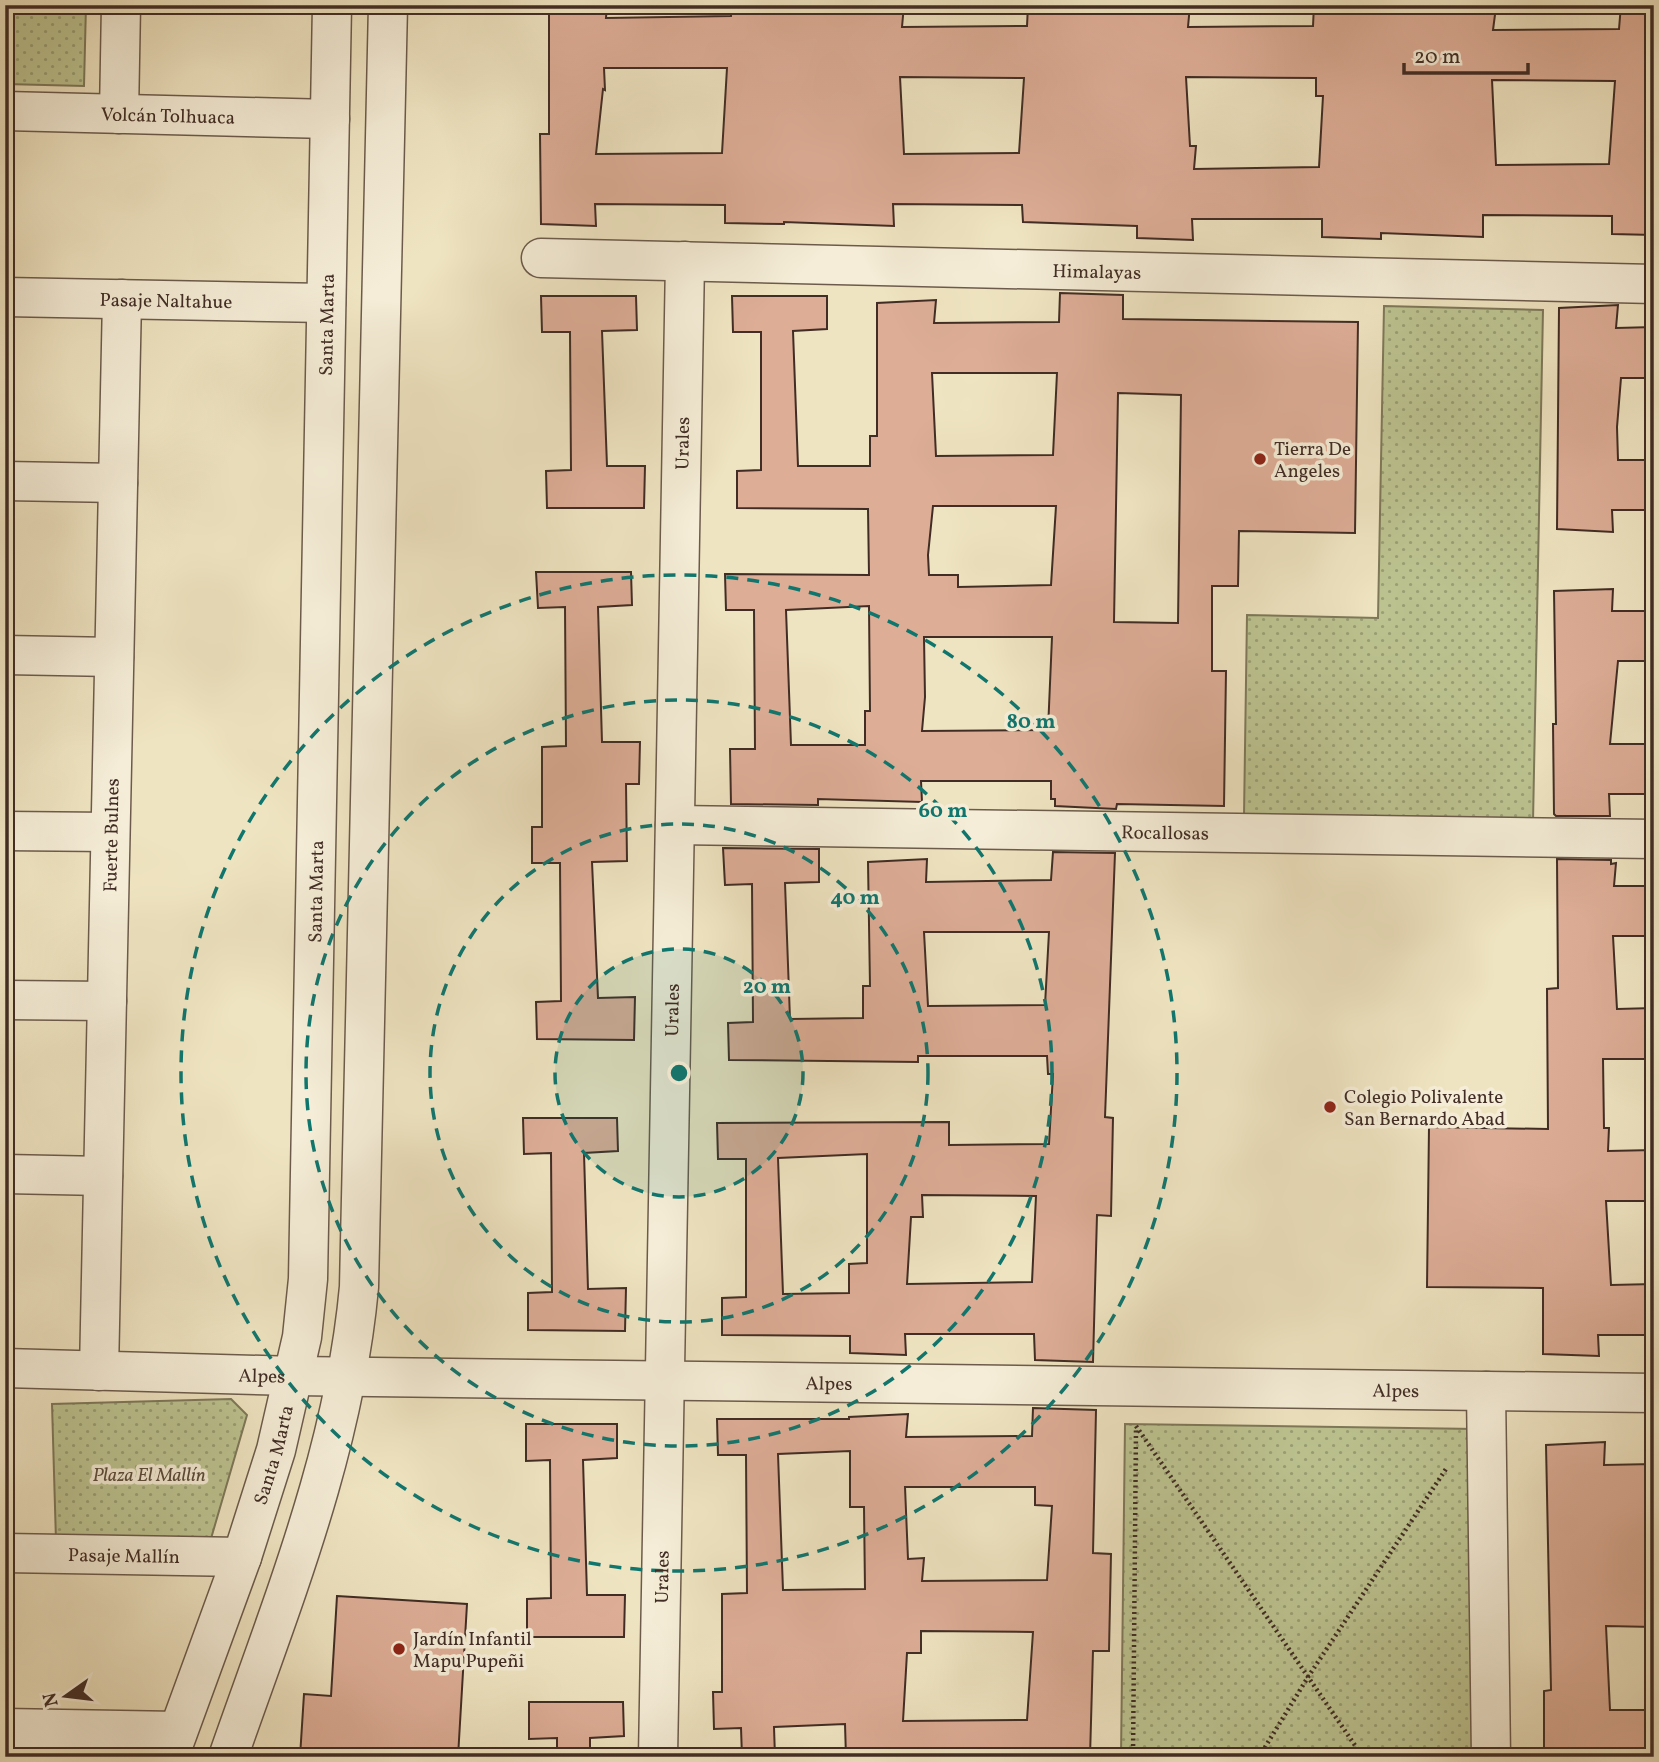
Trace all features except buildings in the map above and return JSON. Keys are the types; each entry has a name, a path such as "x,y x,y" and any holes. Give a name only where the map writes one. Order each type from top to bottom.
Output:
{"street":[{"path":"119,114 121,5"},
{"name":"Santa Marta","path":"174,1744 242,1557 276,1450 302,1337 307,1279 332,5"},
{"path":"228,1757 328,1465 355,1340 359,1287 388,5"},
{"name":"Volcán Tolhuaca","path":"5,111 330,119"},
{"name":"Himalayas","path":"541,258 1654,284"},
{"name":"Urales","path":"658,1757 685,261"},
{"name":"Pasaje Naltahue","path":"5,297 326,303"},
{"name":"Fuerte Bulnes","path":"99,1371 122,299"},
{"path":"5,481 118,483"},
{"path":"5,654 114,657"},
{"name":"Rocallosas","path":"675,825 1654,839"},
{"path":"5,831 110,832"},
{"path":"5,1000 107,1001"},
{"path":"5,1174 103,1177"},
{"name":"Alpes","path":"5,1368 348,1377 1654,1393"},
{"path":"1486,1391 1491,1757"},
{"name":"Pasaje Mallín","path":"5,1553 242,1557"},
{"path":"5,1728 174,1744"}],"path":[{"path":"1108,1386 1363,1757"},
{"path":"1133,1757 1136,1426"},
{"path":"1259,1757 1308,1677 1447,1468"}],"green space":[{"path":"5,5 86,5 84,86 5,84"},
{"path":"1384,306 1543,310 1533,822 1244,816 1247,615 1378,618"},
{"name":"Plaza El Mallín","path":"231,1399 247,1415 210,1542 56,1541 52,1404"},
{"path":"1125,1424 1477,1429 1472,1757 1121,1757"}],"place":[{"name":"Tierra De Angeles","path":"1260,459"},
{"name":"Colegio Polivalente San Bernardo Abad","path":"1330,1107"},
{"name":"Jardín Infantil Mapu Pupeñi","path":"399,1649"}]}
